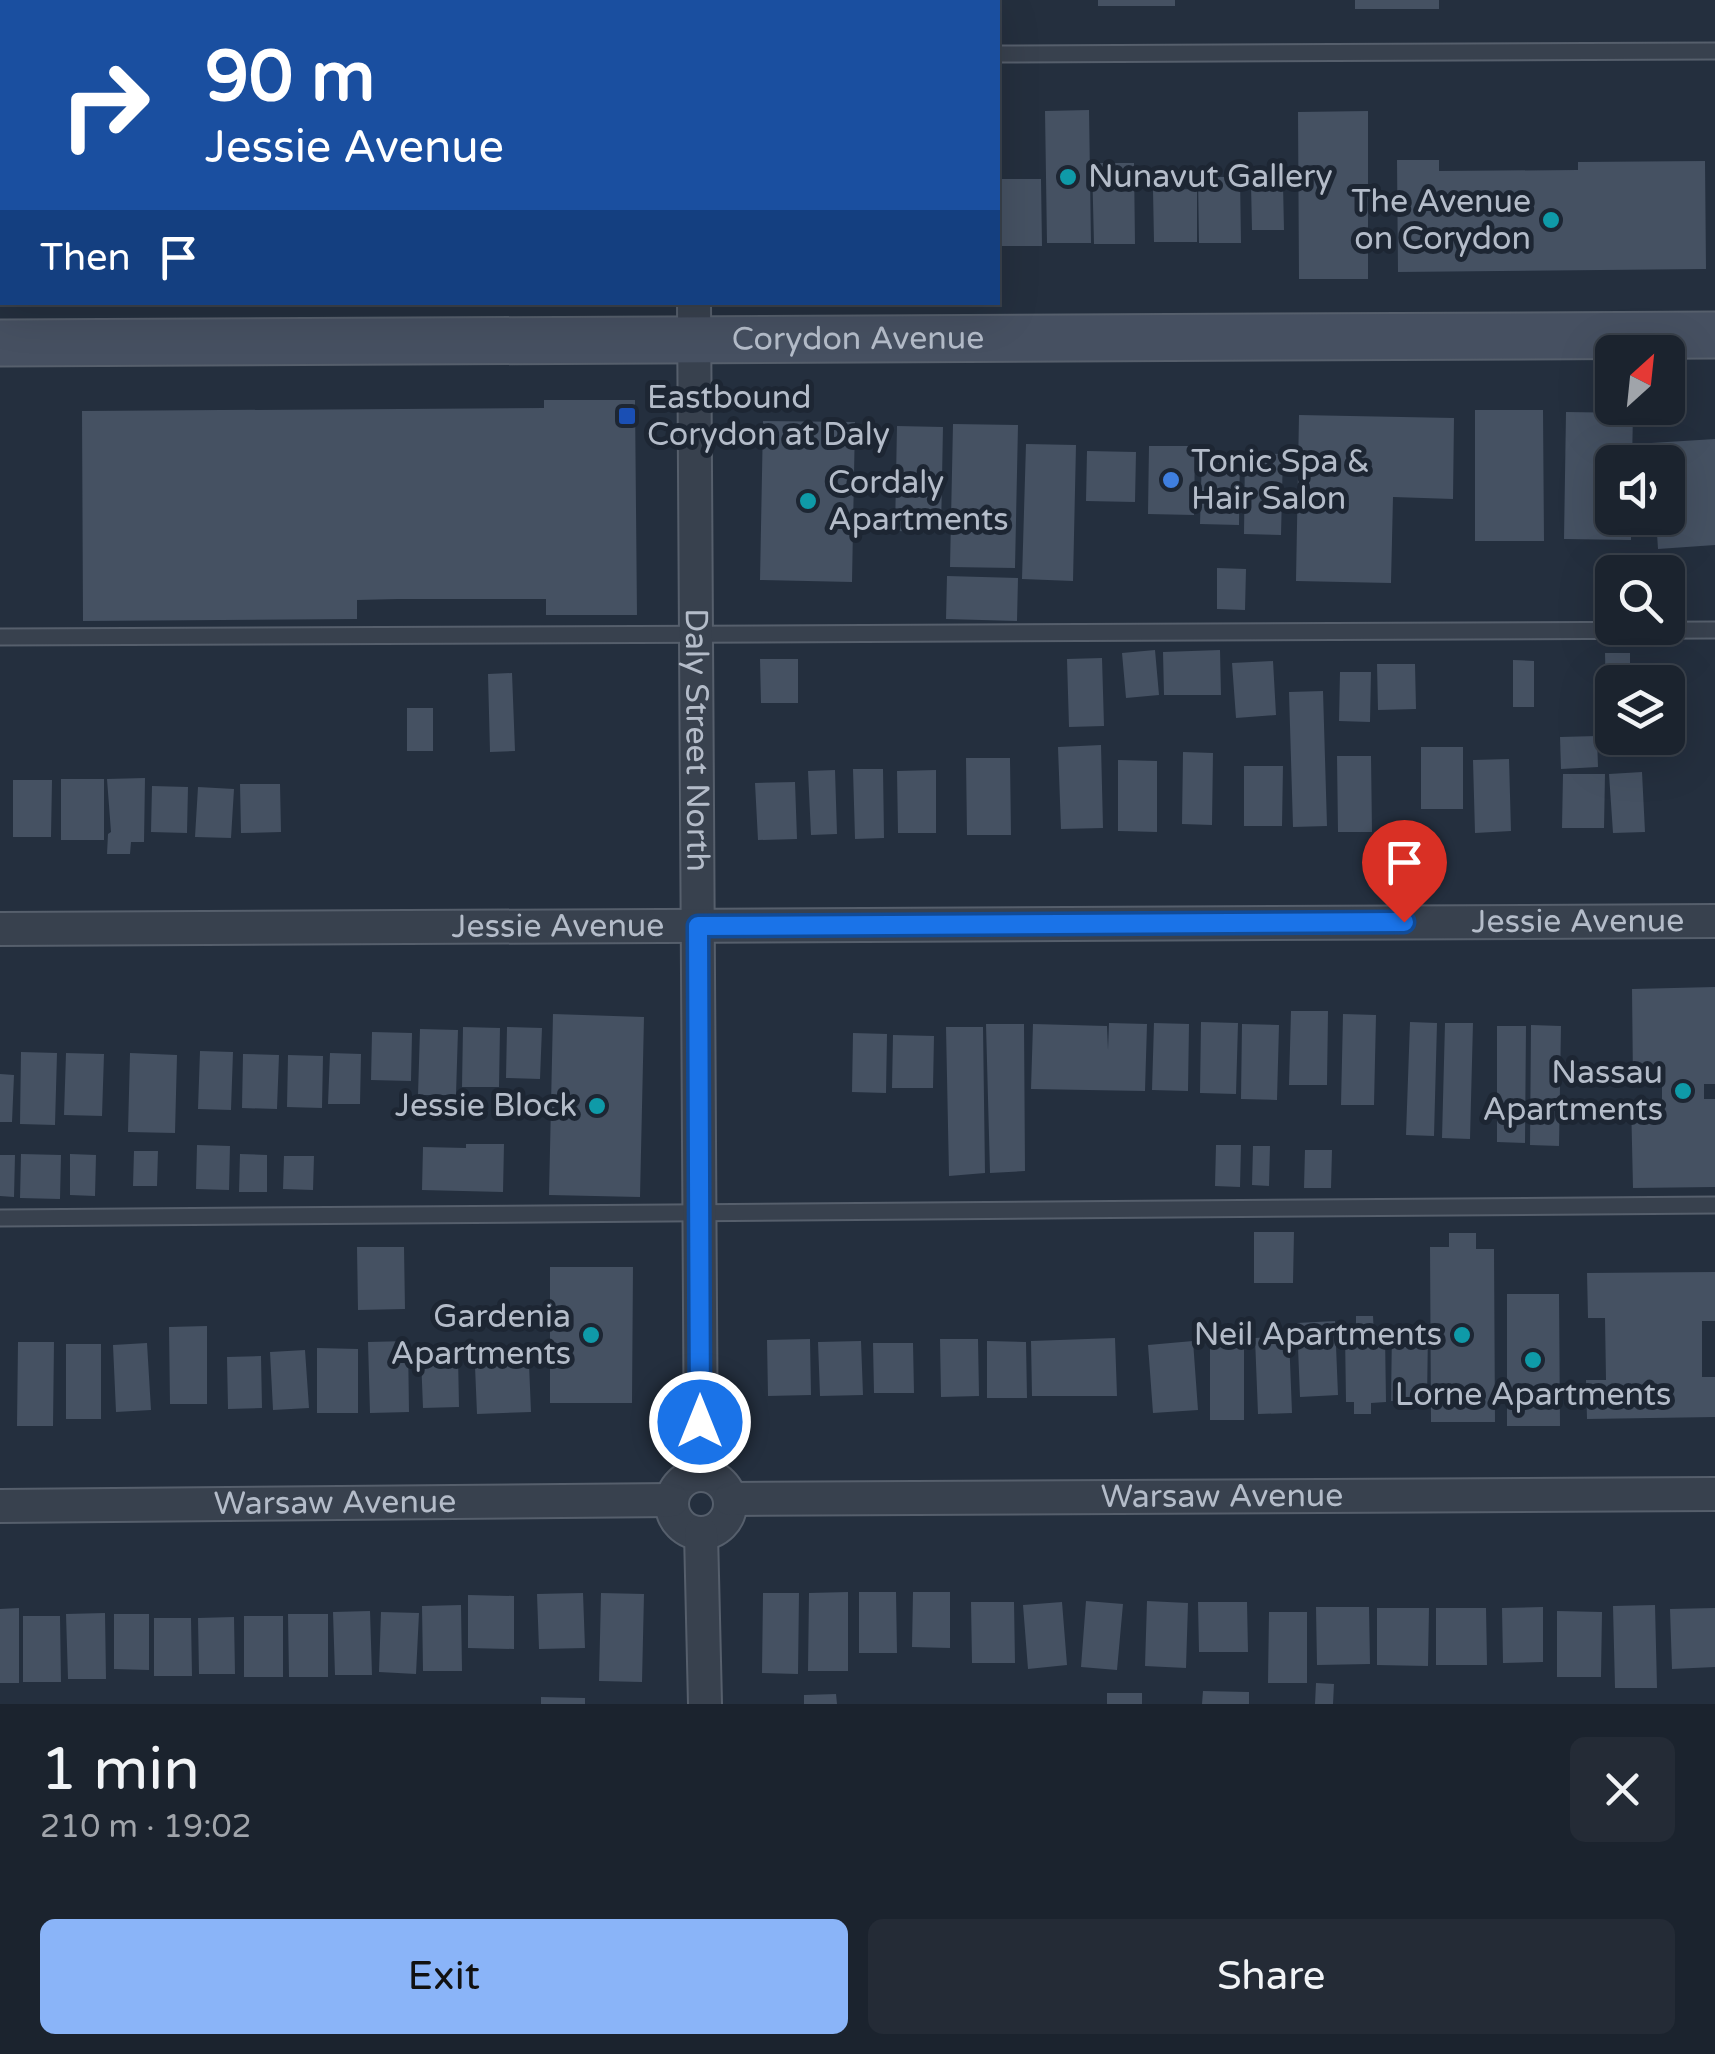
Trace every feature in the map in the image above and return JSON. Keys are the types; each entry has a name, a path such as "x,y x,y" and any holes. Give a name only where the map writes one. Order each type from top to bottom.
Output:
{"main road":[{"name":"Corydon Avenue","path":"0,343 694,321 1715,334"}],"street":[{"name":"Daly Street North","path":"694,321 700,1475"},
{"name":"Jessie Avenue","path":"0,929 1715,921"},
{"path":"700,1475 719,1481 730,1499 731,1507 722,1525 701,1533 679,1523 672,1500 683,1481 700,1475"},
{"name":"Warsaw Avenue","path":"730,1499 1715,1494"},
{"name":"Warsaw Avenue","path":"0,1506 672,1500"},
{"path":"701,1533 705,1704"}],"lane":[{"path":"1000,54 1715,50"},
{"path":"0,637 1715,630"},
{"path":"0,1218 1715,1205"}],"building":[{"path":"1098,0 1175,0 1175,6 1098,6"},
{"path":"1355,0 1439,0 1439,9 1355,9"},
{"name":"Nunavut Gallery","path":"1089,110 1091,243 1047,243 1045,111"},
{"path":"1368,111 1368,279 1299,279 1298,112"},
{"name":"The Avenue on Corydon","path":"1397,160 1439,160 1439,171 1578,170 1578,162 1705,161 1706,269 1398,272"},
{"path":"1092,163 1134,163 1135,244 1094,244"},
{"path":"1198,177 1240,177 1241,243 1199,243"},
{"path":"1000,179 1041,179 1042,246 1001,246"},
{"path":"1251,184 1283,184 1284,230 1252,230"},
{"path":"1197,189 1197,242 1154,242 1153,190"},
{"path":"544,400 635,400 637,615 546,615 546,599 398,599 357,600 357,619 83,621 82,411 544,408"},
{"path":"1475,410 1543,410 1544,541 1475,541"},
{"path":"1566,412 1595,412 1595,425 1633,425 1632,445 1595,445 1595,535 1631,535 1631,540 1564,539"},
{"path":"1299,415 1454,418 1453,499 1393,497 1391,583 1296,581"},
{"name":"Cordaly Apartments","path":"763,421 855,422 852,582 760,580"},
{"path":"953,424 1018,425 1015,568 950,567"},
{"path":"897,426 943,427 941,532 895,531"},
{"path":"1715,439 1715,545 1658,549 1657,535 1685,535 1685,445 1651,443"},
{"path":"1026,444 1076,445 1073,581 1022,579"},
{"name":"Tonic Spa & Hair Salon","path":"1149,446 1195,446 1194,515 1148,514"},
{"path":"1087,451 1136,452 1135,502 1086,501"},
{"path":"1202,453 1240,454 1239,525 1200,524"},
{"path":"1245,453 1283,454 1281,535 1244,534"},
{"path":"1217,568 1246,569 1245,610 1217,609"},
{"path":"947,576 1018,578 1017,621 946,619"},
{"path":"1155,650 1159,695 1126,698 1122,653"},
{"path":"1220,650 1221,695 1164,695 1163,652"},
{"path":"1605,653 1630,653 1630,665 1605,665"},
{"path":"1102,658 1104,726 1069,727 1067,659"},
{"path":"760,659 798,659 798,703 761,703"},
{"path":"1513,660 1534,661 1534,707 1513,707"},
{"path":"1273,661 1276,715 1236,718 1232,663"},
{"path":"1377,664 1415,664 1416,709 1378,710"},
{"path":"1340,672 1371,672 1370,722 1339,721"},
{"path":"512,673 515,751 490,752 488,674"},
{"path":"1323,691 1327,826 1293,827 1289,692"},
{"path":"407,708 433,708 433,751 407,751"},
{"path":"1595,736 1598,767 1561,769 1560,737"},
{"path":"1101,745 1103,828 1061,829 1058,747"},
{"path":"1421,747 1463,747 1463,809 1421,809"},
{"path":"1183,752 1213,753 1212,825 1182,824"},
{"path":"1337,756 1371,756 1372,832 1338,832"},
{"path":"966,758 1010,758 1011,835 967,835"},
{"path":"1509,759 1511,831 1475,833 1473,760"},
{"path":"1118,760 1157,761 1157,832 1118,831"},
{"path":"1244,766 1283,766 1282,826 1244,826"},
{"path":"853,769 883,769 884,838 855,839"},
{"path":"835,770 837,834 811,835 808,771"},
{"path":"936,770 936,833 898,833 897,771"},
{"path":"1642,772 1645,832 1613,833 1609,774"},
{"path":"1563,774 1605,774 1604,828 1562,828"},
{"path":"145,778 144,842 131,842 130,854 107,854 111,832 107,779"},
{"path":"61,779 104,779 104,840 61,840"},
{"path":"13,780 52,780 51,837 13,837"},
{"path":"795,782 797,839 758,840 755,783"},
{"path":"240,784 280,784 281,832 241,833"},
{"path":"152,786 188,787 187,833 151,832"},
{"path":"198,787 234,789 231,838 195,837"},
{"name":"Nassau Apartments","path":"1715,987 1715,1084 1704,1084 1704,1099 1715,1099 1715,1187 1633,1188 1631,1100 1662,1099 1662,1082 1633,1082 1632,989"},
{"path":"1291,1011 1328,1011 1327,1085 1289,1085"},
{"name":"Jessie Block","path":"553,1014 644,1017 640,1197 549,1195"},
{"path":"1343,1014 1376,1015 1374,1105 1341,1105"},
{"path":"1201,1022 1238,1023 1236,1094 1200,1093"},
{"path":"1410,1022 1437,1023 1434,1136 1406,1135"},
{"path":"1109,1023 1147,1024 1145,1091 1031,1089 1033,1024 1107,1026 1108,1050"},
{"path":"1154,1023 1189,1024 1188,1091 1152,1090"},
{"path":"1445,1023 1473,1023 1470,1139 1442,1138"},
{"path":"986,1024 1024,1024 1025,1171 990,1173"},
{"path":"1242,1024 1279,1025 1277,1100 1241,1099"},
{"path":"1531,1025 1561,1026 1559,1146 1530,1145"},
{"path":"1497,1026 1526,1026 1525,1143 1497,1142"},
{"path":"463,1027 500,1028 499,1087 462,1087"},
{"path":"507,1027 542,1028 540,1079 506,1078"},
{"path":"946,1027 983,1027 985,1173 949,1176"},
{"path":"420,1029 458,1030 456,1095 418,1095"},
{"path":"372,1032 412,1033 411,1081 371,1080"},
{"path":"853,1033 887,1034 886,1093 852,1092"},
{"path":"893,1035 934,1036 933,1088 892,1088"},
{"path":"200,1051 233,1052 231,1110 198,1109"},
{"path":"21,1052 57,1053 55,1125 20,1124"},
{"path":"66,1053 104,1054 102,1116 64,1115"},
{"path":"130,1053 177,1055 175,1133 128,1132"},
{"path":"330,1053 361,1054 360,1104 328,1104"},
{"path":"243,1054 279,1055 277,1109 242,1108"},
{"path":"288,1055 323,1056 322,1108 287,1107"},
{"path":"0,1074 14,1075 12,1122 0,1122"},
{"path":"466,1144 504,1144 503,1192 422,1190 423,1147 466,1148"},
{"path":"197,1145 230,1146 229,1190 196,1189"},
{"path":"1216,1145 1241,1145 1240,1187 1215,1186"},
{"path":"1253,1146 1270,1146 1269,1186 1252,1185"},
{"path":"1305,1150 1332,1150 1331,1188 1304,1188"},
{"path":"134,1151 158,1151 157,1186 133,1186"},
{"path":"21,1154 61,1155 60,1199 20,1198"},
{"path":"70,1154 96,1155 95,1196 70,1195"},
{"path":"240,1154 267,1155 267,1192 239,1192"},
{"path":"0,1155 15,1155 14,1197 0,1196"},
{"path":"284,1156 314,1156 313,1190 283,1189"},
{"path":"1254,1232 1294,1232 1293,1283 1254,1283"},
{"name":"Neil Apartments","path":"1449,1233 1476,1233 1476,1249 1494,1249 1495,1422 1431,1422 1430,1247 1449,1247"},
{"path":"357,1247 404,1247 405,1309 358,1310"},
{"name":"Gardenia Apartments","path":"550,1267 633,1267 632,1403 550,1403"},
{"path":"1715,1272 1715,1321 1702,1321 1702,1377 1715,1377 1715,1417 1587,1419 1586,1380 1606,1380 1605,1318 1588,1318 1587,1273"},
{"name":"Lorne Apartments","path":"1507,1294 1559,1294 1560,1426 1507,1426"},
{"path":"1356,1316 1373,1316 1374,1335 1385,1335 1386,1402 1371,1403 1371,1414 1354,1414 1354,1402 1346,1402 1345,1332 1356,1333"},
{"path":"1335,1321 1338,1395 1300,1397 1297,1323"},
{"path":"207,1326 207,1404 170,1404 169,1327"},
{"path":"1392,1329 1428,1330 1427,1402 1391,1401"},
{"path":"1289,1336 1292,1413 1258,1414 1255,1338"},
{"path":"1115,1338 1117,1396 1032,1396 1031,1341"},
{"path":"810,1339 811,1395 768,1396 767,1340"},
{"path":"940,1339 978,1339 979,1396 941,1397"},
{"path":"408,1341 409,1412 370,1413 368,1342"},
{"path":"861,1341 863,1395 820,1396 818,1342"},
{"path":"987,1341 1026,1342 1027,1398 987,1398"},
{"path":"1193,1341 1198,1410 1153,1413 1148,1345"},
{"path":"18,1342 54,1342 53,1426 17,1426"},
{"path":"147,1343 151,1410 116,1412 113,1345"},
{"path":"873,1343 913,1343 914,1393 874,1393"},
{"path":"1210,1343 1244,1343 1244,1420 1210,1420"},
{"path":"66,1344 101,1344 101,1419 66,1419"},
{"path":"317,1348 358,1349 358,1413 317,1413"},
{"path":"305,1350 309,1408 273,1410 270,1352"},
{"path":"261,1356 262,1408 228,1409 227,1357"},
{"path":"458,1356 459,1407 423,1408 421,1357"},
{"path":"529,1364 531,1412 477,1414 475,1366"},
{"path":"848,1592 848,1671 808,1671 809,1593"},
{"path":"859,1592 896,1592 897,1653 859,1653"},
{"path":"913,1592 950,1592 950,1648 912,1647"},
{"path":"583,1593 585,1648 539,1649 537,1594"},
{"path":"601,1593 644,1594 642,1682 599,1681"},
{"path":"763,1593 799,1593 798,1674 762,1673"},
{"path":"468,1595 514,1596 514,1649 468,1648"},
{"path":"1086,1601 1123,1604 1117,1670 1081,1667"},
{"path":"1147,1601 1188,1603 1186,1668 1145,1666"},
{"path":"971,1602 1014,1602 1015,1663 972,1663"},
{"path":"1062,1602 1067,1665 1028,1669 1023,1605"},
{"path":"1198,1602 1247,1602 1248,1652 1199,1652"},
{"path":"461,1605 462,1671 423,1671 422,1606"},
{"path":"1655,1605 1657,1688 1615,1688 1613,1606"},
{"path":"1316,1607 1369,1607 1370,1664 1317,1665"},
{"path":"1543,1607 1543,1662 1503,1663 1502,1608"},
{"path":"19,1608 19,1683 0,1683 0,1609"},
{"path":"1377,1608 1429,1608 1428,1666 1377,1665"},
{"path":"1436,1608 1486,1608 1487,1665 1436,1665"},
{"path":"1715,1608 1715,1667 1672,1669 1670,1609"},
{"path":"370,1611 372,1675 335,1675 333,1612"},
{"path":"1557,1611 1602,1612 1601,1677 1557,1677"},
{"path":"381,1612 419,1613 416,1674 379,1672"},
{"path":"1269,1612 1307,1612 1307,1683 1268,1683"},
{"path":"105,1613 106,1679 68,1679 66,1614"},
{"path":"114,1614 149,1614 149,1670 114,1669"},
{"path":"288,1614 328,1614 328,1677 289,1677"},
{"path":"23,1616 60,1616 61,1682 23,1682"},
{"path":"244,1616 283,1616 283,1677 244,1677"},
{"path":"234,1617 235,1674 199,1674 198,1618"},
{"path":"154,1618 191,1618 192,1676 154,1676"},
{"path":"1316,1683 1334,1684 1333,1704 1315,1704"},
{"path":"1203,1691 1249,1692 1249,1704 1202,1704"},
{"path":"1107,1693 1142,1693 1142,1704 1107,1704"},
{"path":"836,1694 837,1704 804,1704 804,1695"},
{"path":"541,1697 585,1698 585,1704 541,1704"}],"place":[{"name":"Nunavut Gallery","path":"1068,177"},
{"name":"The Avenue on Corydon","path":"1551,220"},
{"name":"Eastbound Corydon at Daly","path":"627,416"},
{"name":"Tonic Spa & Hair Salon","path":"1171,480"},
{"name":"Cordaly Apartments","path":"808,501"},
{"name":"Nassau Apartments","path":"1683,1091"},
{"name":"Jessie Block","path":"597,1106"},
{"name":"Gardenia Apartments","path":"591,1335"},
{"name":"Neil Apartments","path":"1462,1335"},
{"name":"Lorne Apartments","path":"1533,1360"}],"route":[{"path":"700,1422 698,926 1404,922"}]}
